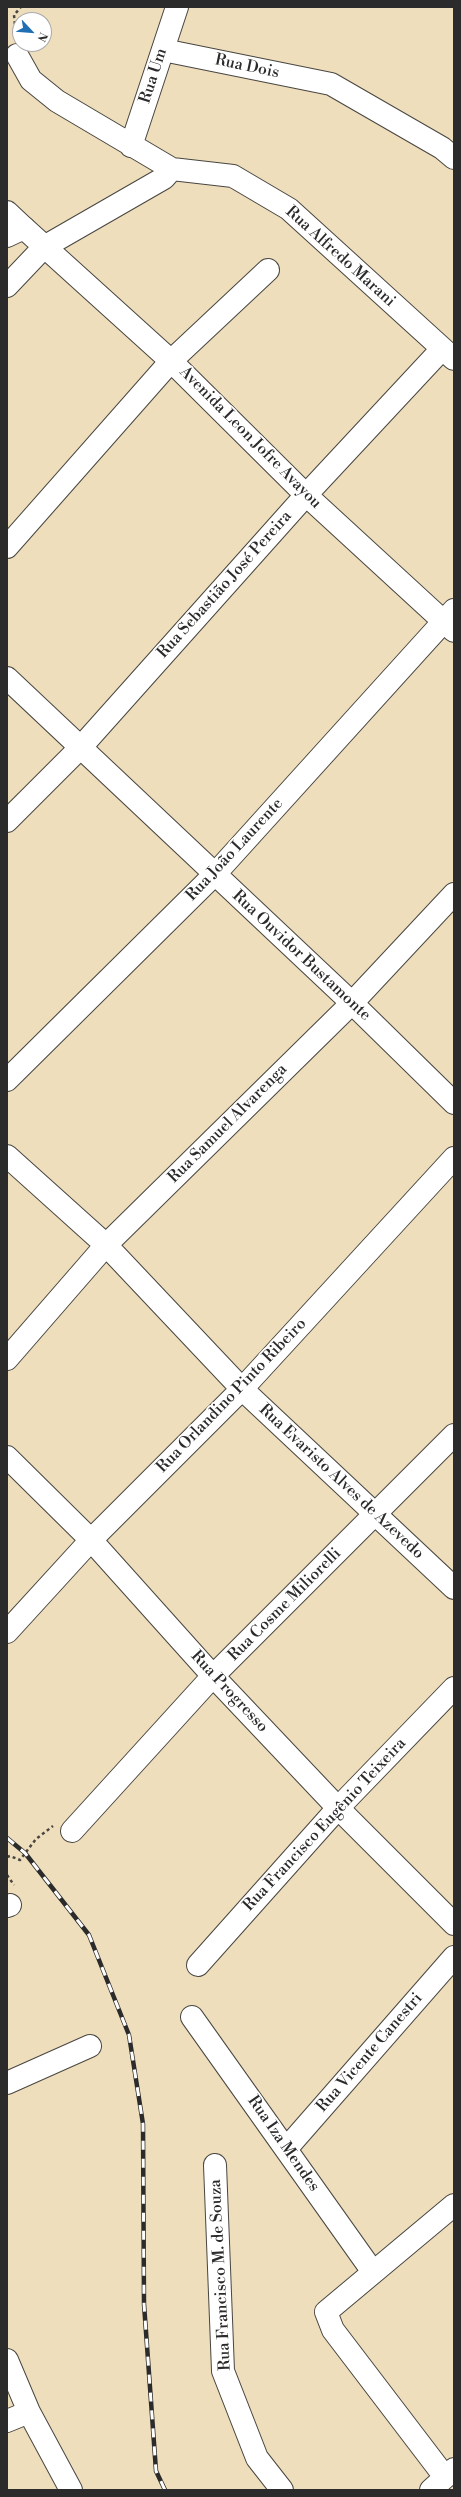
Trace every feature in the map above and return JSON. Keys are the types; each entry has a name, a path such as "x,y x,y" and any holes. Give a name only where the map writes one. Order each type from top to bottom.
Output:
{"street":[{"name":"Rua Um","path":"131,146 177,7"},
{"name":"Rua Dois","path":"163,50 331,84 442,148 454,158"},
{"name":"Rua Alfredo Marani","path":"17,55 31,80 57,101 131,146 172,169 233,176 289,209 448,354"},
{"path":"7,286 44,247 164,178 172,169"},
{"name":"Avenida Leon Jofre Avayou","path":"7,212 15,232 44,247 171,361 306,495 450,620"},
{"path":"7,547 171,361 268,270"},
{"name":"Rua Sebastião José Pereira","path":"7,821 82,747 306,495 448,354"},
{"name":"Rua João Laurente","path":"7,1080 215,874 450,620"},
{"name":"Rua Ouvidor Bustamonte","path":"7,678 82,747 352,1003 454,1103"},
{"name":"Rua Samuel Alvarenga","path":"7,1359 106,1245 352,1003 454,894"},
{"name":"Rua Evaristo Alves de Azevedo","path":"7,1156 106,1245 242,1389 454,1588"},
{"name":"Rua Orlandino Pinto Ribeiro","path":"7,1632 91,1540 242,1389 454,1158"},
{"name":"Rua Cosme Miliorelli","path":"64,1828 213,1676 454,1436"},
{"name":"Rua Progresso","path":"7,1457 91,1540 213,1676 338,1808 454,1924"},
{"name":"Rua Francisco Eugênio Teixeira","path":"198,1965 338,1808 454,1688"},
{"name":"Rua Vicente Canestri","path":"286,2149 454,1957"},
{"name":"Rua Iza Mendes","path":"192,2017 373,2272"},
{"path":"7,2083 90,2046"},
{"name":"Rua Francisco M. de Souza","path":"215,2165 223,2371 257,2458 282,2490"},
{"path":"443,2479 333,2330 326,2312 454,2205"},
{"path":"7,2360 29,2412 71,2490"},
{"path":"7,2421 29,2412"}],"path":[{"path":"17,55 14,15 21,7"},
{"path":"7,1857 10,1856 20,1860 36,1839 64,1828"}],"railway":[{"path":"7,1838 25,1853 89,1935 129,2035 143,2124 144,2304 156,2471 165,2490"}]}
